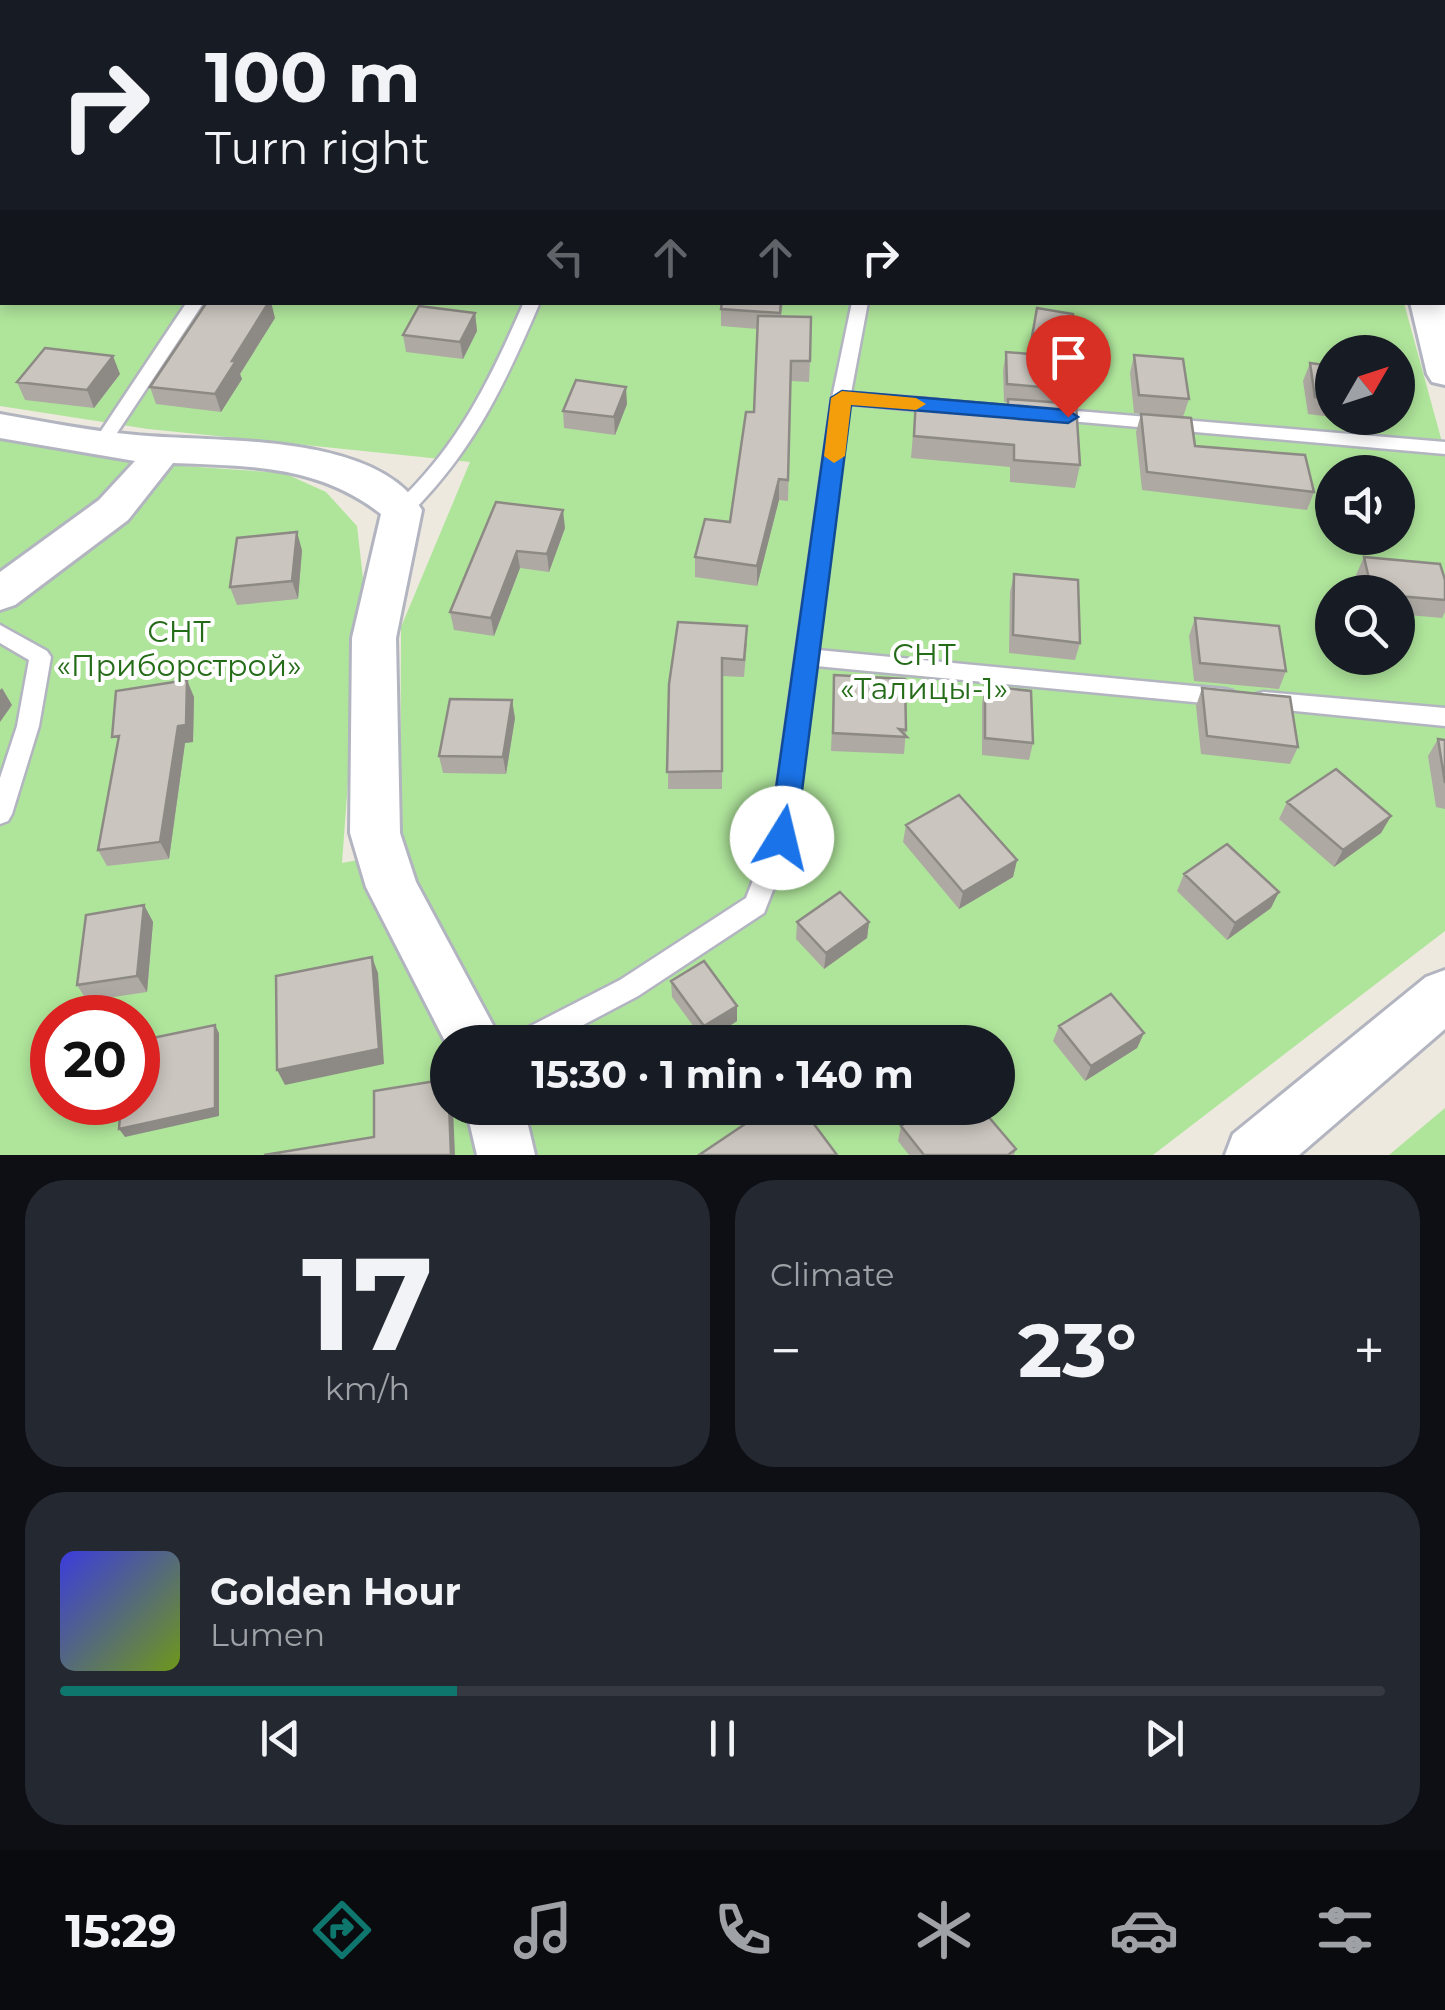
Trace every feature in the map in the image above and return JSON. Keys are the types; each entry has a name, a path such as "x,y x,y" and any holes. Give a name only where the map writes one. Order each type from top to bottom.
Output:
{"street":[{"path":"1428,305 1445,374"},
{"path":"0,426 101,444 248,452 319,461 372,483 402,510 374,638 375,832 392,887 465,1025"},
{"path":"0,594 131,494 156,464 160,450"},
{"path":"1254,1155 1445,995"},
{"path":"499,1125 506,1155"}],"lane":[{"path":"101,444 194,305"},
{"path":"402,510 432,483 478,425 531,305"},
{"path":"558,1025 629,988 754,905 782,838 842,398 859,305"},
{"path":"842,398 958,408"},
{"path":"1036,414 1445,448"},
{"path":"0,633 40,656 28,726 0,814"},
{"path":"809,657 1445,717"}],"green space":[{"name":"СНТ «Талицы-1»","path":"0,305 1405,305 1413,335 1315,335 1315,435 1415,435 1415,343 1445,453 1445,931 1153,1155 0,1155 0,440 155,464 284,473 326,492 357,526 363,578 342,863 400,852 401,627 470,462 148,429 0,406"},
{"path":"1445,1108 1445,1155 1389,1155"}],"building":[{"path":"205,305 267,305 215,394 150,387"},
{"path":"722,305 781,305 780,313 721,309"},
{"path":"419,306 475,313 460,342 403,335"},
{"path":"1037,308 1073,314 1074,390 1007,384 1006,352 1029,354"},
{"path":"758,316 811,317 810,361 791,361 788,480 779,479 757,566 695,557 705,519 730,522 746,412 754,412"},
{"path":"45,348 113,356 87,390 17,382"},
{"path":"1134,355 1183,359 1189,399 1139,395"},
{"path":"1310,363 1315,364 1315,397"},
{"path":"576,380 626,387 614,417 563,411"},
{"path":"916,397 1008,405 1008,399 1076,404 1080,465 1014,460 1014,445 914,436"},
{"path":"1141,414 1191,418 1195,446 1305,455 1314,492 1147,472"},
{"path":"496,502 563,510 547,554 517,551 491,618 450,612"},
{"path":"297,532 292,581 230,587 237,538"},
{"path":"1364,557 1440,564 1445,600 1415,597 1415,575 1368,575"},
{"path":"1014,574 1078,580 1080,643 1013,635"},
{"path":"1195,618 1279,626 1286,671 1200,663"},
{"path":"678,622 747,626 744,660 722,658 722,771 667,772 669,684"},
{"path":"834,675 905,679 906,730 899,729 907,737 833,733"},
{"path":"187,680 186,725 178,726 160,842 98,850 119,736 112,737 116,691"},
{"path":"985,686 1031,691 1033,743 985,738"},
{"path":"1202,688 1290,697 1298,747 1207,736"},
{"path":"450,699 512,700 503,757 439,756"},
{"path":"1438,739 1445,740 1445,783"},
{"path":"1336,769 1391,816 1343,850 1287,802"},
{"path":"959,795 1017,860 963,892 906,825"},
{"path":"1227,844 1279,892 1235,923 1184,874"},
{"path":"840,892 869,922 826,953 797,922"},
{"path":"144,905 137,976 77,985 86,915"},
{"path":"372,957 379,1049 277,1070 276,976"},
{"path":"704,961 737,1006 703,1025 671,981"},
{"path":"1111,994 1144,1033 1091,1066 1059,1026"},
{"path":"215,1025 215,1108 160,1120 160,1036"},
{"path":"430,1082 430,1125 450,1125 451,1155 264,1155 374,1137 374,1091"},
{"path":"744,1125 815,1125 837,1155 699,1155"},
{"path":"996,1125 1016,1149 1008,1155 924,1155 901,1126"}],"slow traffic":[{"path":"834,456 842,398 916,404"}],"route":[{"path":"782,838 842,398 1068,417"}],"park label":[{"name":"СНТ «Приборстрой»","path":"179,649"}]}
